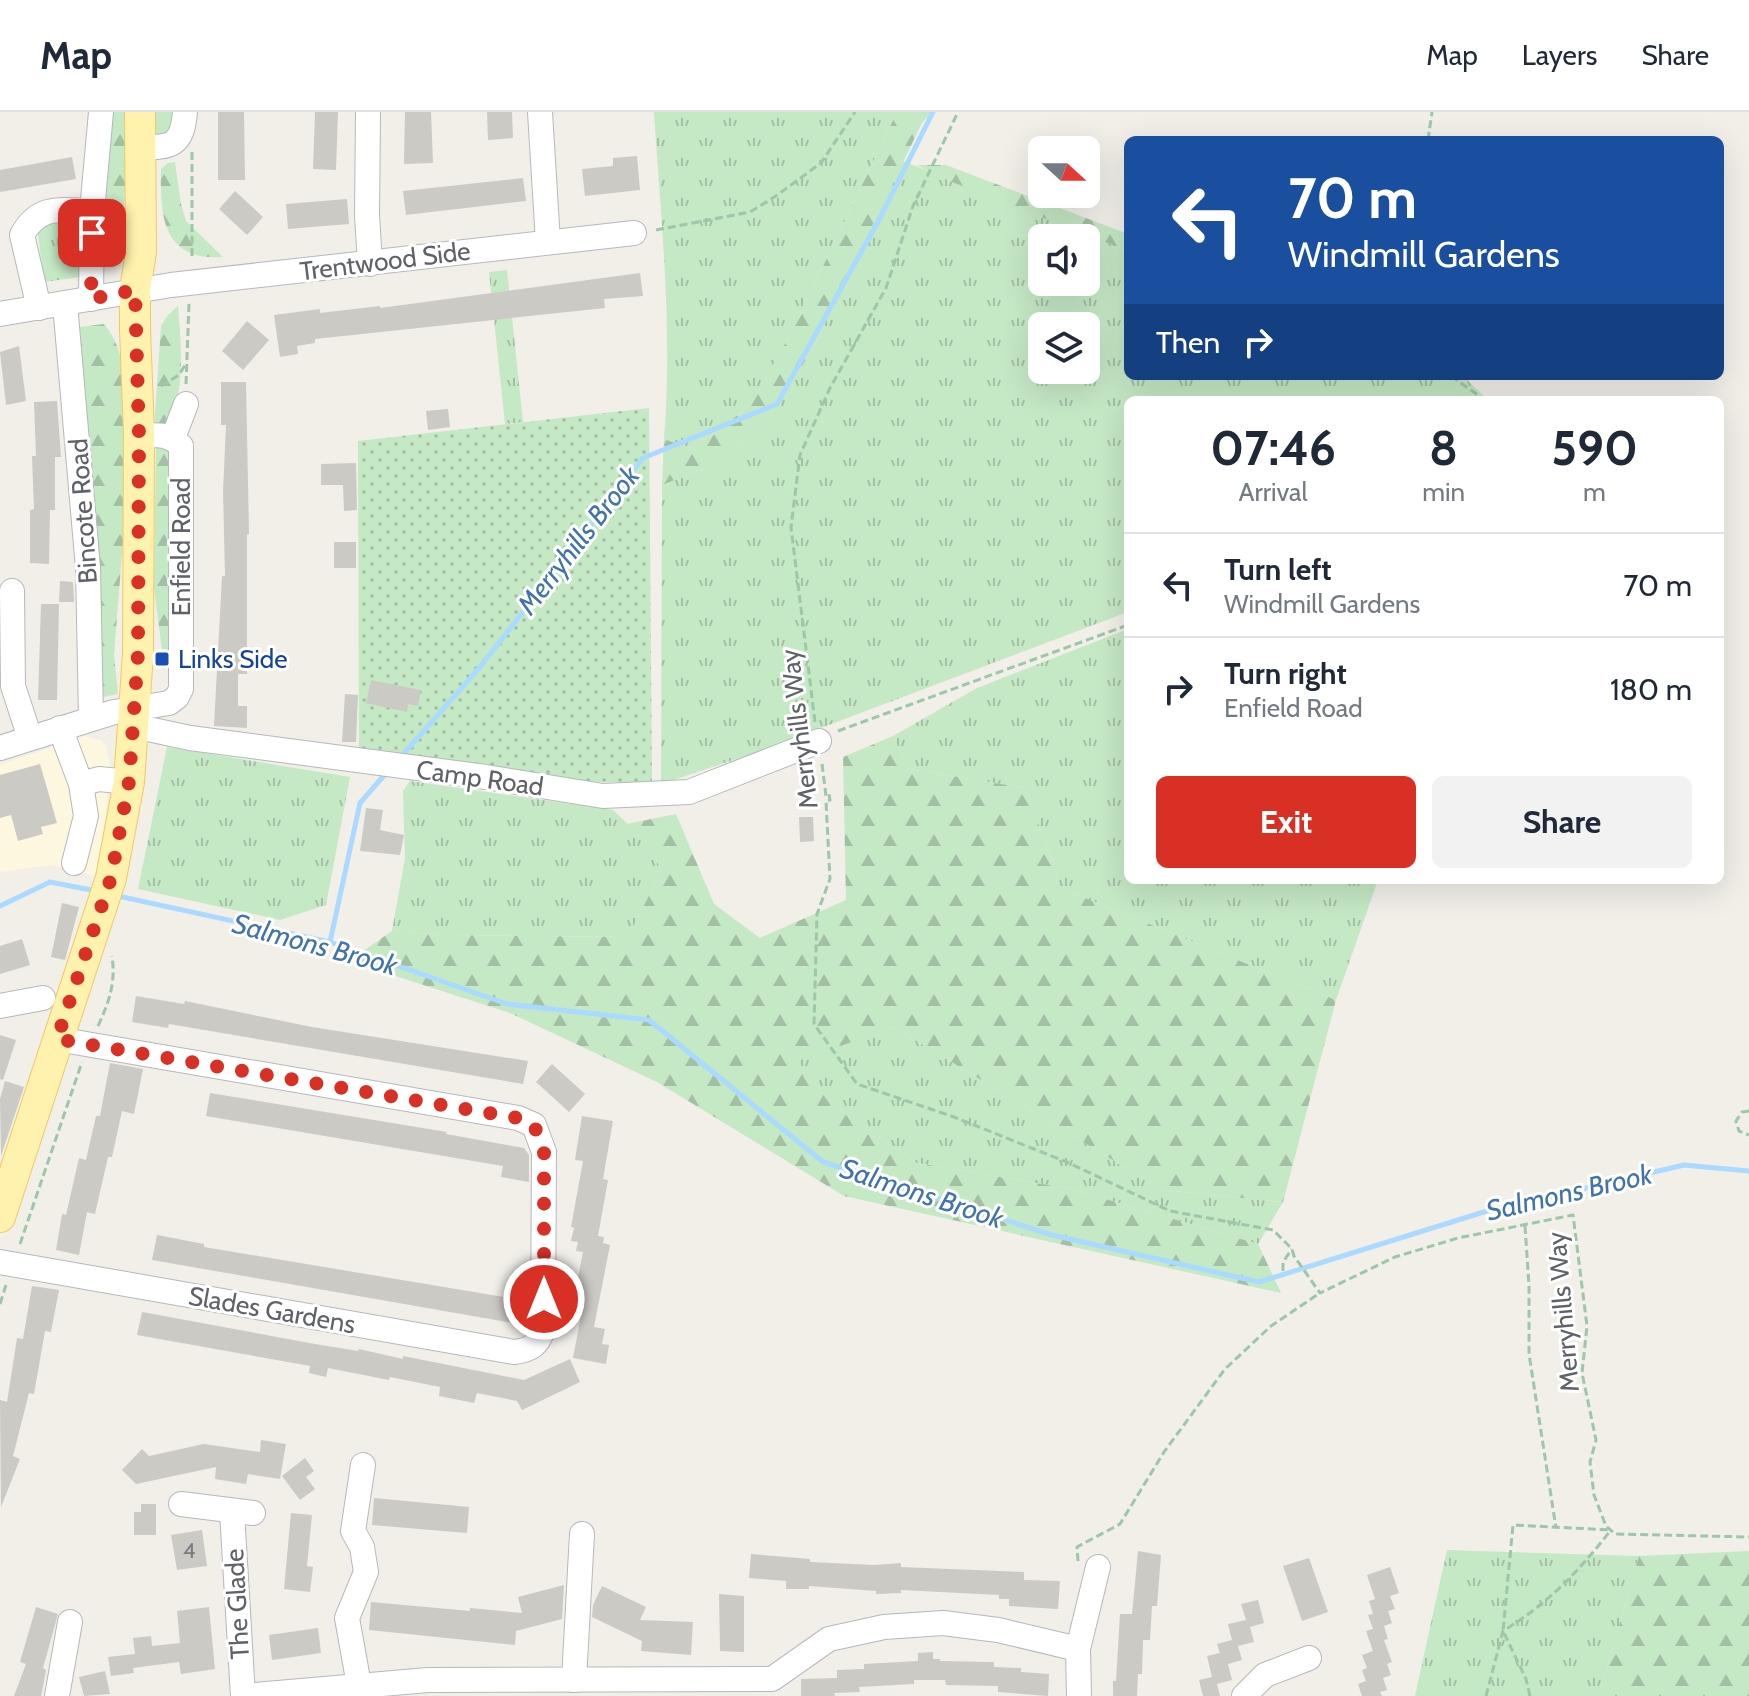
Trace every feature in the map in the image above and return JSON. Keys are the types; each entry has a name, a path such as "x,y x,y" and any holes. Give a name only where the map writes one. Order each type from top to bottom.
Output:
{"main road":[{"name":"Enfield Road","path":"0,1217 111,878 129,782 135,717 139,435 135,290 141,252 140,112"}],"street":[{"path":"91,299 92,211 101,112"},
{"path":"368,112 370,264"},
{"path":"540,112 548,242"},
{"path":"140,148 168,147 176,142 184,121"},
{"path":"39,308 22,235 30,220 44,211 92,211"},
{"name":"Trentwood Side","path":"135,290 634,233"},
{"path":"0,314 135,290"},
{"name":"Bincote Road","path":"65,304 88,568 91,718"},
{"path":"139,435 173,438 186,404"},
{"name":"Enfield Road","path":"135,717 169,703 181,689 181,446 173,438"},
{"path":"12,591 13,686 30,738"},
{"path":"0,748 91,718 135,717"},
{"name":"Camp Road","path":"135,717 148,727 190,738 603,796 689,792 817,740"},
{"path":"60,728 81,784 86,816 74,863"},
{"path":"81,784 99,779 129,782"},
{"path":"0,1006 43,998"},
{"path":"57,1039 88,1046"},
{"name":"Slades Gardens","path":"7,1263 514,1352 529,1350 540,1341 543,1329 544,1152 534,1125 518,1118 88,1046"},
{"path":"359,1685 347,1618 366,1572 362,1547 353,1531 363,1465"},
{"name":"The Glade","path":"181,1504 242,1512 244,1696"},
{"path":"582,1534 582,1685"},
{"path":"1079,1696 1078,1649 1098,1567"},
{"path":"57,1696 70,1622"},
{"path":"244,1696 359,1685 428,1688 582,1685 774,1687 829,1639 884,1627 943,1623 998,1630 1078,1649"},
{"path":"1244,1696 1265,1675 1309,1658"}],"path":[{"path":"634,233 660,231 750,212 821,163 855,112"},
{"name":"Merryhills Way","path":"958,112 913,206 886,288 830,388 800,455 791,527 817,740 826,796 829,794 830,800 826,801 830,879 817,914 814,1024 857,1084 983,1128 1069,1163 1170,1211 1273,1230 1292,1249"},
{"path":"1429,136 1432,112"},
{"path":"184,121 191,146 194,222 186,404"},
{"path":"138,384 163,387 179,375 186,364"},
{"path":"1457,380 1479,396"},
{"path":"817,740 1124,626"},
{"path":"0,1304 7,1263 88,1046 112,995 114,970 111,948"},
{"path":"1749,1111 1742,1112 1736,1121 1739,1131 1749,1135"},
{"name":"Merryhills Way","path":"1098,1567 1078,1563 1077,1547 1120,1524 1164,1452 1225,1369 1271,1326 1320,1293 1395,1257 1458,1238 1573,1215 1587,1326 1582,1373 1596,1440 1590,1462 1594,1495 1606,1526 1611,1530"},
{"path":"1525,1224 1529,1354 1556,1528"},
{"path":"1292,1249 1320,1293"},
{"path":"1283,1271 1283,1262 1292,1249"},
{"path":"1486,1696 1503,1631 1513,1525 1611,1530 1615,1534 1749,1537"},
{"path":"1503,1631 1548,1602 1611,1530"},
{"path":"1503,1631 1526,1679 1530,1696"}],"shaded area":[{"path":"84,736 102,741 110,766 104,828 95,876 51,865 0,872 0,765"}],"green space":[{"path":"109,112 124,112 126,160 122,250 104,267"},
{"path":"156,112 180,112 168,134 156,137"},
{"path":"654,112 897,112 792,331 752,403 713,435 689,448 664,439 667,317"},
{"path":"897,112 932,112 922,123 812,350 762,428 711,466 662,485 664,439 689,448 713,435 752,403 792,331"},
{"path":"903,161 1060,224 1028,224 1028,296 1100,296 1100,240 1124,249 1124,380 1467,380 1484,396 1124,396 1124,614 752,754 661,784 662,485 711,466 762,428 812,350"},
{"path":"175,162 186,221 223,257 188,252 169,233 162,204 161,169"},
{"path":"917,165 946,165 1028,196 1028,208 1059,208 1124,232 1124,249 1100,240 1100,224 1059,224 942,178"},
{"path":"80,218 81,277 44,282 38,233 47,224"},
{"path":"507,270 523,422 505,424 489,272"},
{"path":"178,306 181,354 178,398 170,430 154,430 161,326"},
{"path":"104,324 119,351 125,381 125,516 114,655 118,694 99,698 93,492 80,327"},
{"path":"649,408 652,783 563,781 359,755 358,441"},
{"path":"156,440 172,445 176,667 164,666 154,588"},
{"path":"1124,631 1124,884 1377,884 1336,1000 1061,888 1026,788 909,769 893,736 977,688"},
{"path":"893,736 909,769 1026,788 1061,888 1336,1000 1283,1202 1162,1190 894,1027 798,1061 831,1105 917,1163 1072,1189 1258,1244 1281,1293 844,1196 657,1082 510,1013 349,961 392,931 443,935 628,937 661,872 652,847 627,824 676,814 714,904 760,938 846,900 843,757"},
{"path":"167,747 350,777 326,905 280,920 138,889"},
{"path":"410,781 613,810 652,847 661,872 628,937 443,935 392,931 405,858 403,791"},
{"path":"894,1027 1162,1190 1283,1202 1258,1244 1072,1189 917,1163 831,1105 797,1060"},
{"path":"1447,1550 1639,1556 1599,1696 1415,1696"},
{"path":"1749,1551 1749,1696 1599,1696 1639,1556"}],"building":[{"path":"218,112 244,112 245,180 218,180"},
{"path":"315,112 338,112 336,170 313,169"},
{"path":"405,112 431,112 433,163 404,164"},
{"path":"487,112 512,112 513,138 488,140"},
{"path":"637,156 640,190 585,196 582,169 613,166 613,158"},
{"path":"72,157 76,179 0,192 0,170"},
{"path":"523,178 526,201 406,215 403,191"},
{"path":"235,191 263,217 247,235 219,209"},
{"path":"347,199 349,224 288,229 286,204"},
{"path":"640,273 643,296 604,299 605,308 315,339 315,343 297,346 298,354 280,357 274,315 320,309 320,313 380,308"},
{"path":"247,321 269,340 243,370 222,351"},
{"path":"19,346 26,401 6,405 0,352"},
{"path":"221,382 246,382 249,534 247,674 238,674 238,706 247,706 247,728 214,726 222,576 225,576 223,492 226,425 221,425"},
{"path":"57,401 61,457 55,457 55,510 50,510 49,564 30,563 30,510 34,509 32,456 36,456 34,402"},
{"path":"448,409 450,427 428,430 426,411"},
{"path":"356,463 357,510 344,511 343,485 321,485 321,464"},
{"path":"334,542 356,542 356,568 334,568"},
{"path":"60,581 73,582 74,602 59,602"},
{"path":"41,604 59,604 57,700 38,700"},
{"path":"371,680 421,690 418,706 408,704 407,712 366,703"},
{"path":"345,694 358,695 356,742 342,742"},
{"path":"40,764 57,823 41,827 43,834 18,841 11,815 0,818 0,775"},
{"path":"366,808 383,810 380,830 404,835 400,855 360,851"},
{"path":"799,817 813,817 814,841 800,842"},
{"path":"62,903 79,907 65,960 51,957"},
{"path":"22,939 30,965 0,974 0,946"},
{"path":"136,996 184,1004 185,1001 312,1027 528,1061 523,1084 169,1024 168,1028 132,1022"},
{"path":"0,1035 16,1040 3,1080 0,1079"},
{"path":"110,1063 143,1069 134,1114 122,1111 95,1214 87,1212 79,1255 56,1250 62,1214 66,1215 79,1158 86,1160 96,1116 100,1116"},
{"path":"552,1064 585,1094 569,1112 536,1082"},
{"path":"5,1081 24,1087 1,1156 0,1099"},
{"path":"210,1093 447,1132 524,1148 529,1155 529,1182 501,1177 503,1166 206,1116"},
{"path":"582,1116 613,1121 603,1179 608,1180 598,1236 604,1237 603,1243 610,1245 594,1327 605,1329 602,1344 609,1345 606,1364 573,1358 582,1310 572,1308 583,1252 576,1251 578,1242 571,1241 574,1228 571,1227 583,1161 575,1160"},
{"path":"157,1235 204,1244 204,1247 528,1301 525,1325 152,1260"},
{"path":"32,1286 59,1290 51,1332 45,1331 34,1394 29,1393 13,1456 20,1459 1,1507 0,1400 7,1402 17,1338 23,1339"},
{"path":"142,1312 403,1359 403,1356 524,1380 570,1359 580,1382 522,1410 517,1401 477,1393 474,1403 439,1396 440,1387 328,1368 326,1377 309,1373 310,1366 137,1335"},
{"path":"261,1440 286,1444 280,1479 248,1474 246,1484 215,1479 216,1467 136,1484 122,1470 142,1449 149,1456 204,1444 260,1452"},
{"path":"305,1458 314,1471 306,1477 315,1489 300,1500 282,1476"},
{"path":"374,1498 469,1507 467,1533 372,1525"},
{"path":"141,1504 156,1504 156,1535 134,1535 134,1512 141,1512"},
{"path":"291,1513 312,1515 307,1566 313,1567 310,1592 284,1589"},
{"path":"202,1530 207,1566 177,1570 171,1535"},
{"path":"1138,1551 1161,1555 1157,1606 1152,1606 1150,1640 1143,1640 1142,1674 1138,1674 1137,1696 1113,1696 1120,1614 1132,1614"},
{"path":"751,1554 810,1559 810,1562 901,1563 901,1567 1024,1572 1024,1580 1060,1581 1058,1609 1009,1606 1009,1599 999,1599 999,1595 901,1590 901,1593 876,1594 876,1591 809,1586 809,1589 786,1589 786,1581 749,1578"},
{"path":"1309,1558 1328,1612 1302,1621 1283,1566"},
{"path":"1390,1567 1399,1593 1390,1596 1395,1609 1388,1611 1392,1623 1384,1626 1388,1639 1384,1640 1392,1662 1387,1664 1391,1675 1383,1678 1387,1690 1380,1692 1382,1696 1362,1696 1358,1684 1366,1681 1362,1670 1367,1668 1362,1655 1373,1651 1366,1631 1373,1629 1368,1615 1373,1614 1369,1601 1375,1599 1367,1575"},
{"path":"564,1585 562,1619 516,1631 515,1645 369,1630 371,1602 522,1613 518,1597"},
{"path":"602,1586 646,1607 640,1620 693,1622 691,1655 641,1651 642,1641 592,1617 593,1605"},
{"path":"719,1594 744,1596 744,1652 720,1651"},
{"path":"1258,1600 1264,1623 1250,1627 1254,1642 1238,1646 1242,1660 1228,1664 1232,1680 1217,1684 1220,1696 1203,1696 1199,1680 1212,1677 1207,1656 1220,1653 1217,1644 1232,1640 1228,1624 1246,1620 1241,1604"},
{"path":"36,1607 58,1614 43,1668 46,1670 42,1692 41,1696 14,1696 26,1664 20,1662"},
{"path":"209,1607 215,1669 181,1674 179,1662 133,1668 134,1673 111,1676 108,1657 135,1654 133,1638 151,1636 152,1646 180,1643 177,1611"},
{"path":"318,1628 321,1653 272,1660 269,1635"},
{"path":"933,1652 933,1659 940,1661 994,1662 994,1667 1021,1668 1021,1672 1049,1674 1048,1696 998,1692 998,1686 946,1685 945,1680 914,1680 914,1684 859,1687 860,1692 834,1693 835,1696 801,1696 801,1679 837,1678 837,1670 864,1669 864,1664 918,1661 918,1653"},
{"path":"105,1671 110,1694 84,1696 79,1677"}],"waterway":[{"name":"Merryhills Brook","path":"399,759 480,667 643,458 777,404 880,218 933,112"},
{"name":"Merryhills Brook","path":"330,942 360,803 387,772"},
{"name":"Salmons Brook","path":"0,906 50,882 96,891"},
{"name":"Salmons Brook","path":"118,896 330,942 507,1004 649,1020 823,1162 1052,1235 1259,1282 1487,1211 1684,1165 1749,1171"}],"place":[{"name":"Links Side","path":"162,659"}],"route":[{"path":"92,233 91,299 135,290 139,435 138,654 129,782 123,821 111,878 57,1039 518,1118 534,1125 544,1152 544,1299"}]}
